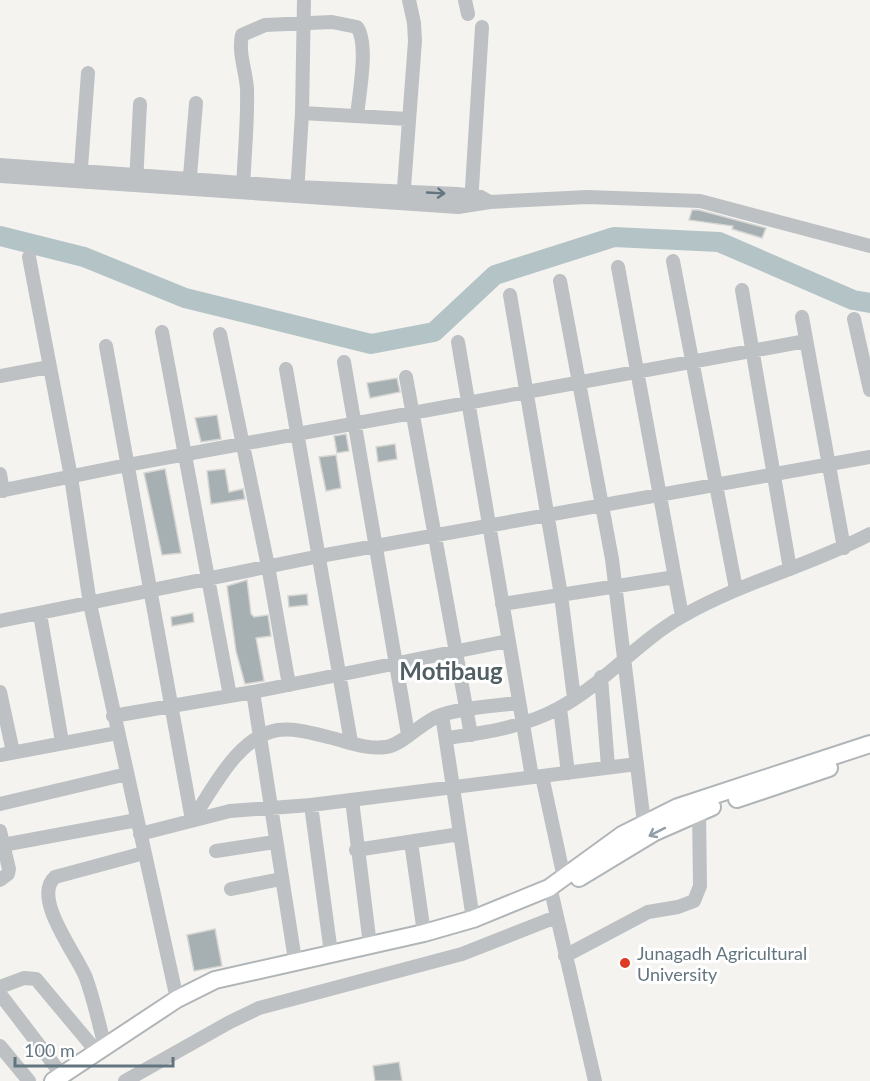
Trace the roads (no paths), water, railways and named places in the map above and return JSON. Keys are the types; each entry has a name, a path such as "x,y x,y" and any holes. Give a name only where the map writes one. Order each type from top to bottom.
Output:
{"main road":[{"path":"61,1079 101,1049 177,999 224,977 424,933 473,919 549,888 607,845 644,823 678,807 870,744"},
{"path":"61,1079 219,986 435,938 510,913 552,895 638,842 699,811 870,756"}],"street":[{"path":"297,192 302,113 304,0"},
{"path":"403,198 415,32 409,0"},
{"path":"243,188 247,108 246,73 239,46 242,35 265,25 332,22 357,27 362,34 357,116"},
{"path":"471,201 482,27"},
{"path":"81,177 88,73"},
{"path":"189,185 196,103"},
{"path":"137,181 140,104"},
{"path":"302,113 408,119"},
{"path":"0,165 81,177"},
{"path":"0,176 81,177 490,202 587,197 700,201 870,246"},
{"path":"28,258 71,477 90,604 177,999"},
{"path":"673,261 736,589"},
{"path":"618,267 682,616"},
{"path":"560,281 616,587 644,823"},
{"path":"742,290 790,568"},
{"path":"510,295 561,595 574,698"},
{"path":"802,316 844,548"},
{"path":"854,319 870,390"},
{"path":"162,332 210,579 230,696"},
{"path":"220,334 268,566 289,685"},
{"path":"0,474 1,491 127,465 806,341"},
{"path":"458,342 522,724 564,878"},
{"path":"106,346 192,820"},
{"path":"344,362 375,548 398,663 408,734"},
{"path":"0,376 49,367"},
{"path":"286,369 351,742"},
{"path":"406,378 471,735"},
{"path":"0,621 320,556 488,528 659,493 870,457"},
{"path":"446,738 522,724 560,708 625,659 646,640 682,616 736,589 844,548 870,534"},
{"path":"502,604 675,577"},
{"path":"40,614 62,742"},
{"path":"113,716 253,692 508,641"},
{"path":"602,676 608,767"},
{"path":"0,692 6,754 117,733"},
{"path":"253,692 295,960"},
{"path":"192,820 233,760 259,736 290,729 386,747 422,724 442,715 518,703"},
{"path":"560,708 568,773"},
{"path":"442,715 473,919"},
{"path":"0,880 8,874 9,869 1,838 139,827 192,820 230,811 311,805 637,764"},
{"path":"0,804 126,774"},
{"path":"352,800 356,850 370,945"},
{"path":"311,805 331,953"},
{"path":"565,956 648,912 678,907 694,900 700,886 699,811"},
{"path":"356,850 460,834"},
{"path":"216,851 275,842"},
{"path":"411,842 424,933"},
{"path":"101,1049 86,979 70,952 48,900 47,890 55,877 144,853"},
{"path":"231,888 281,879"},
{"path":"552,895 595,1081"},
{"path":"125,1081 259,1008 462,954 556,917"},
{"path":"0,987 24,978 36,979 101,1049"},
{"path":"0,994 61,1079"},
{"path":"0,1046 29,1081"}],"waterway":[{"path":"0,236 84,257 185,298 371,344 434,332 495,275 614,237 719,242 853,300 870,303"}],"place":[{"name":"Junagadh Agricultural University","path":"625,963"}],"district":[{"name":"Motibaug","path":"451,670"}]}
